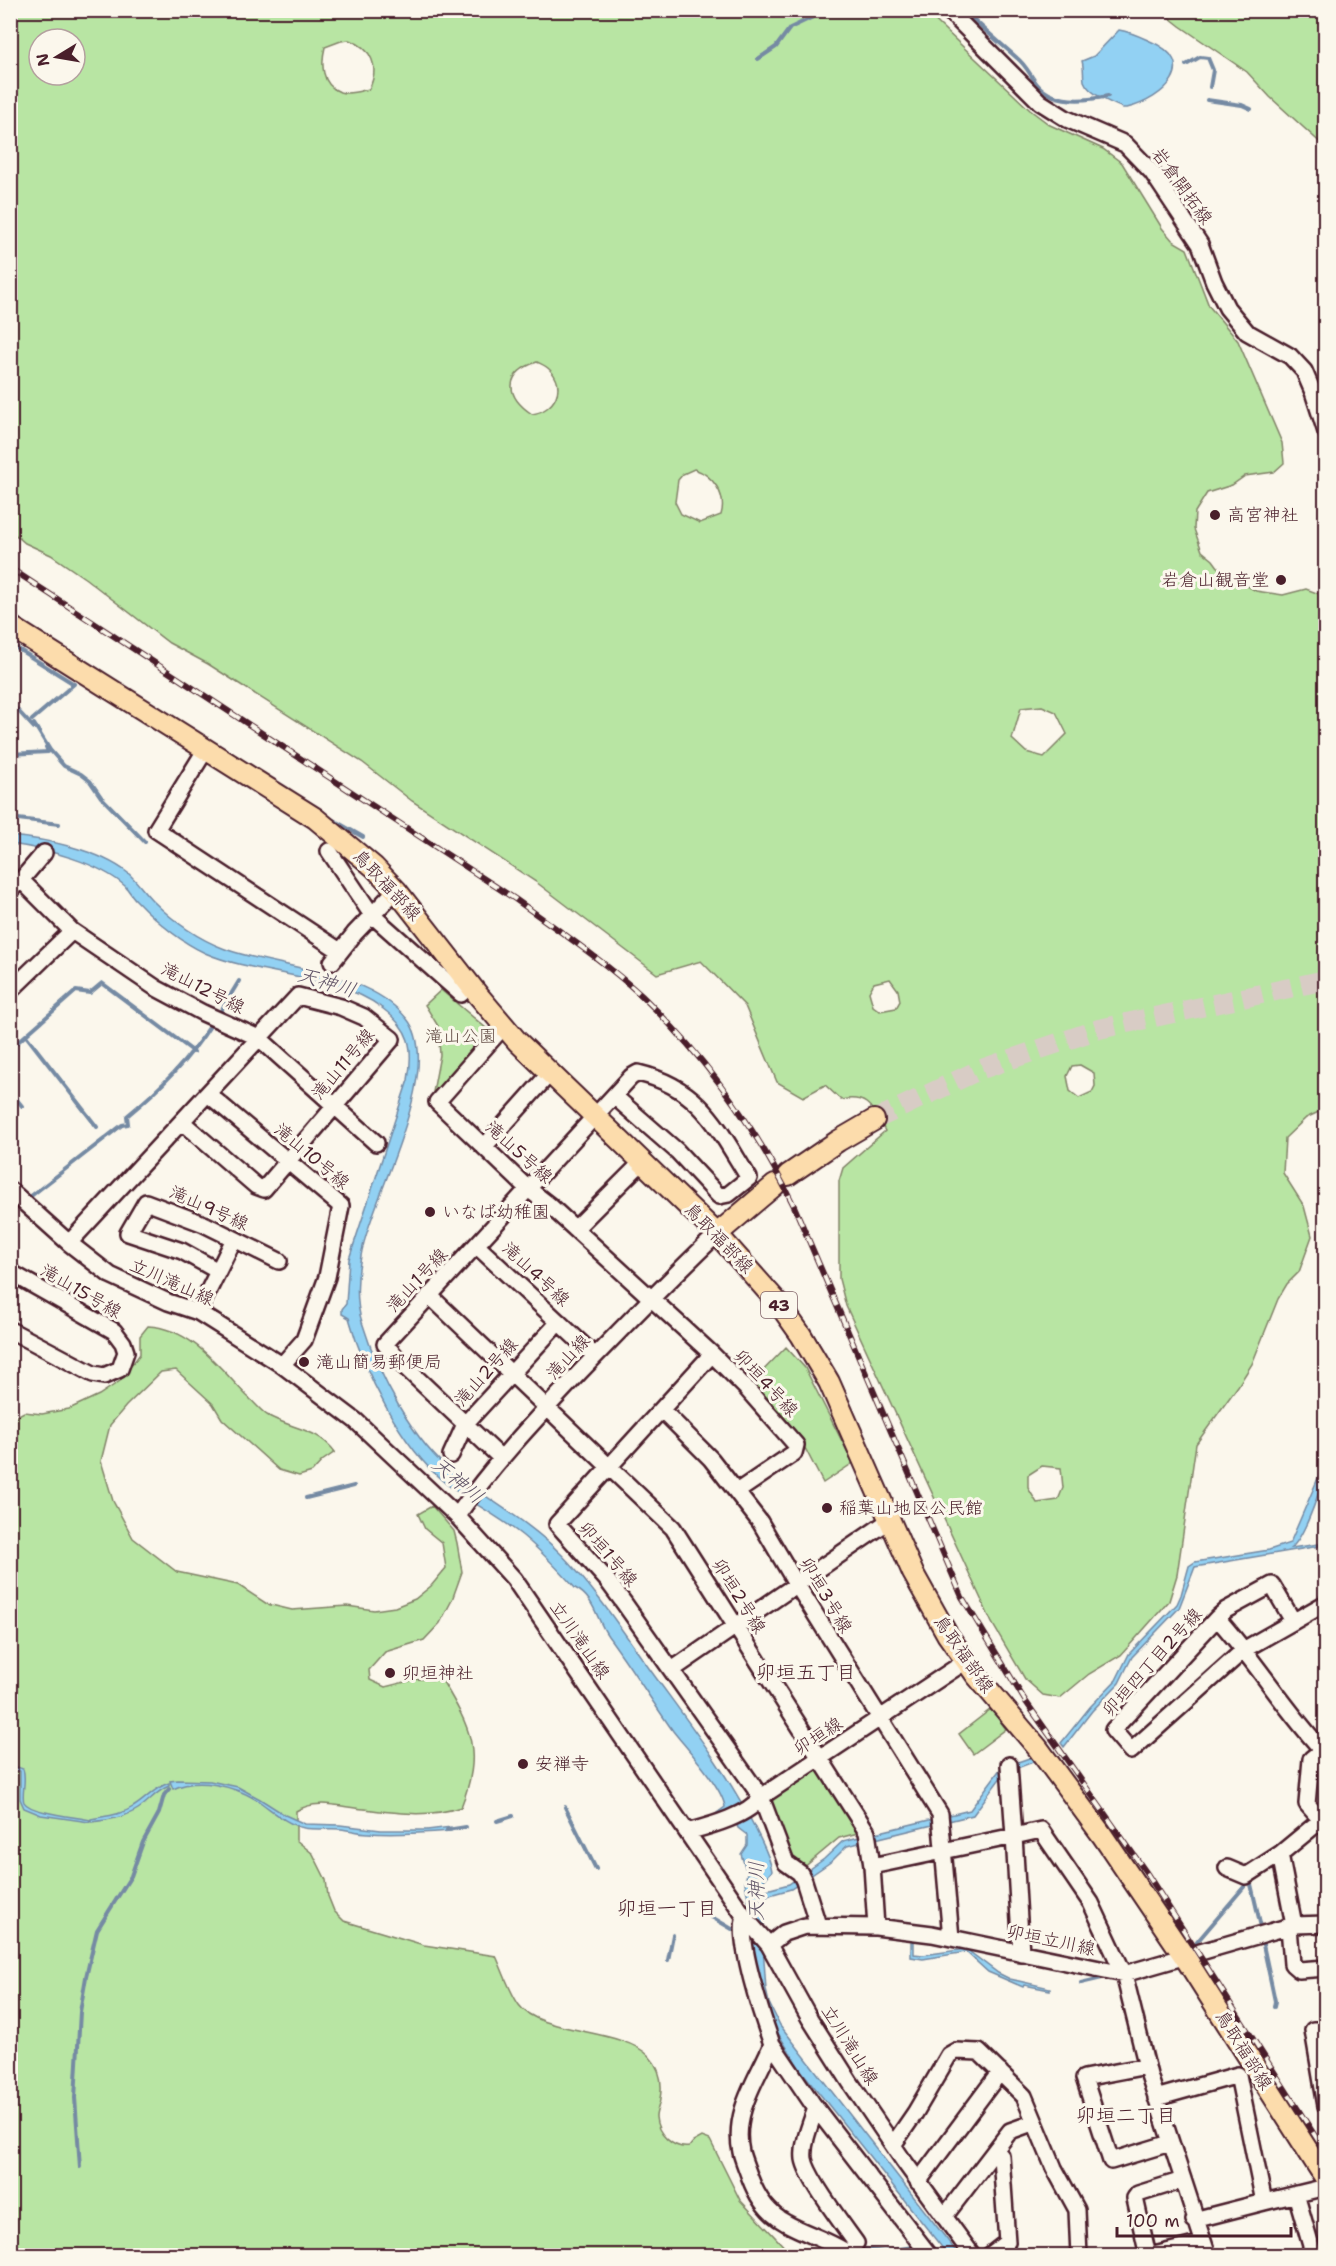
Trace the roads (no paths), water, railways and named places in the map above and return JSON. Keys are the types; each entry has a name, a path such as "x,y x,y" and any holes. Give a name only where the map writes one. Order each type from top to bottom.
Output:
{"main road":[{"name":"鳥取福部線","path":"10,626 330,829 374,867 396,890 504,1026 717,1234 779,1304 819,1365 838,1401 930,1605 966,1661 1075,1798 1184,1956 1326,2179"},
{"path":"717,1234 774,1186 838,1141 874,1120"}],"street":[{"name":"岩倉開拓線","path":"948,10 1040,102 1067,119 1125,144 1152,172 1200,244 1214,282 1227,308 1247,332 1290,356 1304,371 1314,392 1326,432"},
{"path":"206,749 156,830 219,870 336,956 396,890"},
{"path":"329,851 372,915 461,994"},
{"path":"16,885 44,853"},
{"name":"滝山12号線","path":"16,885 72,931 156,988 259,1038 376,1143"},
{"path":"10,991 72,931"},
{"name":"滝山11号線","path":"69,1243 298,996 341,1007 364,1017 394,1037 264,1189 256,1186 182,1122"},
{"name":"滝山5号線","path":"504,1026 433,1098 527,1188 549,1205 649,1299"},
{"path":"484,1147 550,1073"},
{"name":"滝山1号線","path":"501,1458 404,1366 385,1344 595,1115 631,1077 638,1073 668,1083 688,1094 706,1112 749,1178"},
{"name":"滝山10号線","path":"208,1094 341,1206 327,1277 304,1340 282,1365"},
{"path":"614,1096 677,1150 719,1197 729,1194 749,1178 774,1186"},
{"path":"575,1229 643,1161"},
{"path":"124,1184 146,1202"},
{"name":"立川滝山線","path":"12,1193 110,1275 157,1298 198,1312 282,1365 356,1421 457,1516 514,1579 746,1918 767,1942 810,2019 850,2082 918,2182 973,2256"},
{"name":"滝山9号線","path":"218,1271 182,1251 128,1233 146,1202 204,1224 279,1261"},
{"name":"滝山線","path":"457,1516 501,1458 547,1407 649,1299 717,1234"},
{"path":"198,1312 234,1239"},
{"name":"滝山4号線","path":"476,1245 595,1356"},
{"name":"滝山15号線","path":"10,1272 114,1331 123,1343 126,1352 120,1369 111,1374 93,1374 10,1330"},
{"name":"卯垣2号線","path":"429,1295 673,1528 868,1838 872,1866"},
{"name":"卯垣4号線","path":"649,1299 712,1354 746,1388 796,1445 794,1453 738,1491"},
{"name":"滝山2号線","path":"451,1455 465,1424 559,1322"},
{"name":"卯垣1号線","path":"712,1354 557,1524 607,1580 672,1670 755,1802 786,1863 802,1877 818,1925"},
{"name":"卯垣3号線","path":"662,1410 705,1453 738,1491 760,1522 941,1820 944,1852"},
{"path":"672,1670 735,1624 797,1585 890,1520"},
{"name":"卯垣四丁目2号線","path":"1245,1649 1131,1751 1113,1730 1226,1610 1272,1585 1293,1622"},
{"path":"1245,1649 1326,1603"},
{"path":"1217,1618 1245,1649 1309,1737 1324,1752 1311,1759 1307,1804 1323,1818 1280,1854 1246,1876 1227,1868"},
{"name":"卯垣線","path":"687,1832 718,1824 755,1802 966,1661"},
{"path":"1009,1769 1021,1953"},
{"path":"876,1927 872,1866 1041,1830 1092,1903 1124,1974 1156,2098 1183,2180 1194,2220 1205,2249 1149,2256 1135,2198 1138,2194 1183,2180"},
{"path":"944,1852 951,1938"},
{"path":"1280,1854 1291,1926 1292,1964 1299,1970 1326,1968"},
{"path":"746,1918 743,1929 757,2002 772,2044 816,2108 930,2256"},
{"name":"卯垣立川線","path":"767,1942 794,1929 818,1925 876,1927 951,1938 1124,1974 1291,1926 1326,1924"},
{"path":"1326,2030 1313,2030 1326,2106"},
{"path":"772,2044 749,2090 740,2123 741,2151 755,2191 765,2207 787,2224 825,2240 850,2254 856,2243 829,2205 807,2169 804,2158 807,2136 816,2108"},
{"path":"893,2145 915,2114 949,2055 956,2050 979,2052 1024,2096 1054,2168 1077,2210 1079,2256"},
{"path":"1147,2066 1084,2078 1111,2161 1170,2143"},
{"path":"918,2182 1000,2072"},
{"path":"1156,2098 1245,2072 1264,2202"},
{"path":"944,2217 1010,2132 1035,2122"},
{"path":"989,2256 1007,2242 1001,2156 996,2151"},
{"path":"1194,2220 1326,2187"},
{"path":"1296,2194 1314,2256"}],"water":[{"path":"1119,30 1150,41 1174,59 1175,69 1172,79 1164,89 1154,97 1127,108 1113,104 1095,94 1084,81 1082,61 1094,56"},
{"name":"天神川","path":"10,836 56,843 103,858 128,873 168,915 205,940 247,956 347,981 370,990 390,1003 407,1019 417,1041 418,1069 402,1135 367,1232 358,1281 360,1314 377,1363 399,1406 425,1445 457,1476 550,1543 586,1582 620,1626 707,1748 745,1809 766,1850 772,1871 757,1888 759,1892 789,1884 824,1859 843,1841 970,1810 1001,1768 1032,1757 1033,1762 1004,1773 973,1815 847,1846 832,1861 791,1889 759,1898 764,1925 762,1930 766,1990 769,2003 780,2025 959,2255 948,2255 800,2069 774,2027 760,1993 751,1938 751,1913 745,1883 747,1873 741,1854 747,1845 747,1835 738,1828 732,1813 692,1825 725,1807 711,1778 673,1731 608,1636 587,1597 523,1536 444,1482 428,1467 386,1406 364,1361 349,1318 342,1314 342,1309 346,1304 349,1259 408,1080 410,1048 399,1023 382,1008 343,988 249,967 205,953 168,930 125,886 101,870 40,849 11,844"},
{"path":"1325,1462 1322,1481 1313,1508 1302,1533 1291,1548 1325,1543 1325,1545 1195,1567 1179,1608 1132,1657 1119,1683 1092,1711 1064,1747 1061,1743 1090,1707 1116,1680 1129,1654 1177,1604 1189,1566 1195,1562 1269,1550 1290,1543"},
{"path":"11,1765 23,1769 23,1799 28,1806 44,1812 90,1820 89,1822 41,1815 24,1808 20,1799 20,1771 11,1769"},
{"path":"170,1781 210,1781 238,1787 305,1824 381,1830 427,1830 451,1827 451,1831 389,1834 304,1828 285,1820 257,1800 238,1791 204,1784 183,1785 173,1789"},
{"path":"169,1783 169,1786 127,1815 91,1822 91,1819 128,1810"},
{"path":"911,1940 914,1940 914,1954 923,1955 966,1949 998,1973 1010,1979 1050,1988 1050,1990 1024,1985 1023,1987 988,1972 966,1952 923,1959 911,1957"}],"waterway":[{"path":"758,59 776,47 790,28 813,17 818,10"},
{"path":"964,10 1020,61 1037,84 1052,95 1080,100 1108,96"},
{"path":"1186,65 1200,57 1208,58 1213,70 1210,87"},
{"path":"1207,100 1242,105 1251,109"},
{"path":"10,644 74,684 32,720"},
{"path":"10,702 34,728"},
{"path":"34,724 50,750 64,766 90,781 101,797 145,842"},
{"path":"10,754 48,752 46,747"},
{"path":"328,817 363,837"},
{"path":"10,818 59,824"},
{"path":"219,1014 239,981"},
{"path":"10,1049 76,991 90,993 102,983 194,1052"},
{"path":"31,1196 122,1125 128,1124 127,1116 173,1073 212,1023"},
{"path":"27,1037 97,1127"},
{"path":"10,1091 22,1106"},
{"path":"306,1498 354,1486"},
{"path":"80,2167 75,2098 80,2012 97,1930 131,1876 143,1842 159,1813 164,1795 169,1789"},
{"path":"565,1807 596,1869"},
{"path":"497,1821 513,1816"},
{"path":"447,1830 466,1827"},
{"path":"1250,1880 1261,1927"},
{"path":"1197,1942 1249,1881"},
{"path":"710,1916 732,1929"},
{"path":"668,1960 673,1935"},
{"path":"1262,1940 1275,2001 1274,2007"},
{"path":"1081,1983 1102,1978"},
{"path":"859,2252 861,2249 884,2252 918,2246"}],"tunnel":[{"path":"874,1120 979,1070 1099,1029 1326,980"}],"railway":[{"path":"10,568 515,899 564,934 642,996 708,1068 763,1148 794,1206 962,1597 1024,1699 1148,1875 1326,2153"}],"place":[{"name":"高宮神社","path":"1215,515"},
{"name":"岩倉山観音堂","path":"1281,580"},
{"name":"いなば幼稚園","path":"430,1212"},
{"name":"滝山簡易郵便局","path":"304,1362"},
{"name":"稲葉山地区公民館","path":"827,1508"},
{"name":"卯垣神社","path":"390,1673"},
{"name":"安禅寺","path":"523,1764"}],"district":[{"name":"卯垣五丁目","path":"806,1672"},
{"name":"卯垣一丁目","path":"667,1908"},
{"name":"卯垣二丁目","path":"1126,2115"}],"park label":[{"name":"滝山公園","path":"461,1036"}]}
